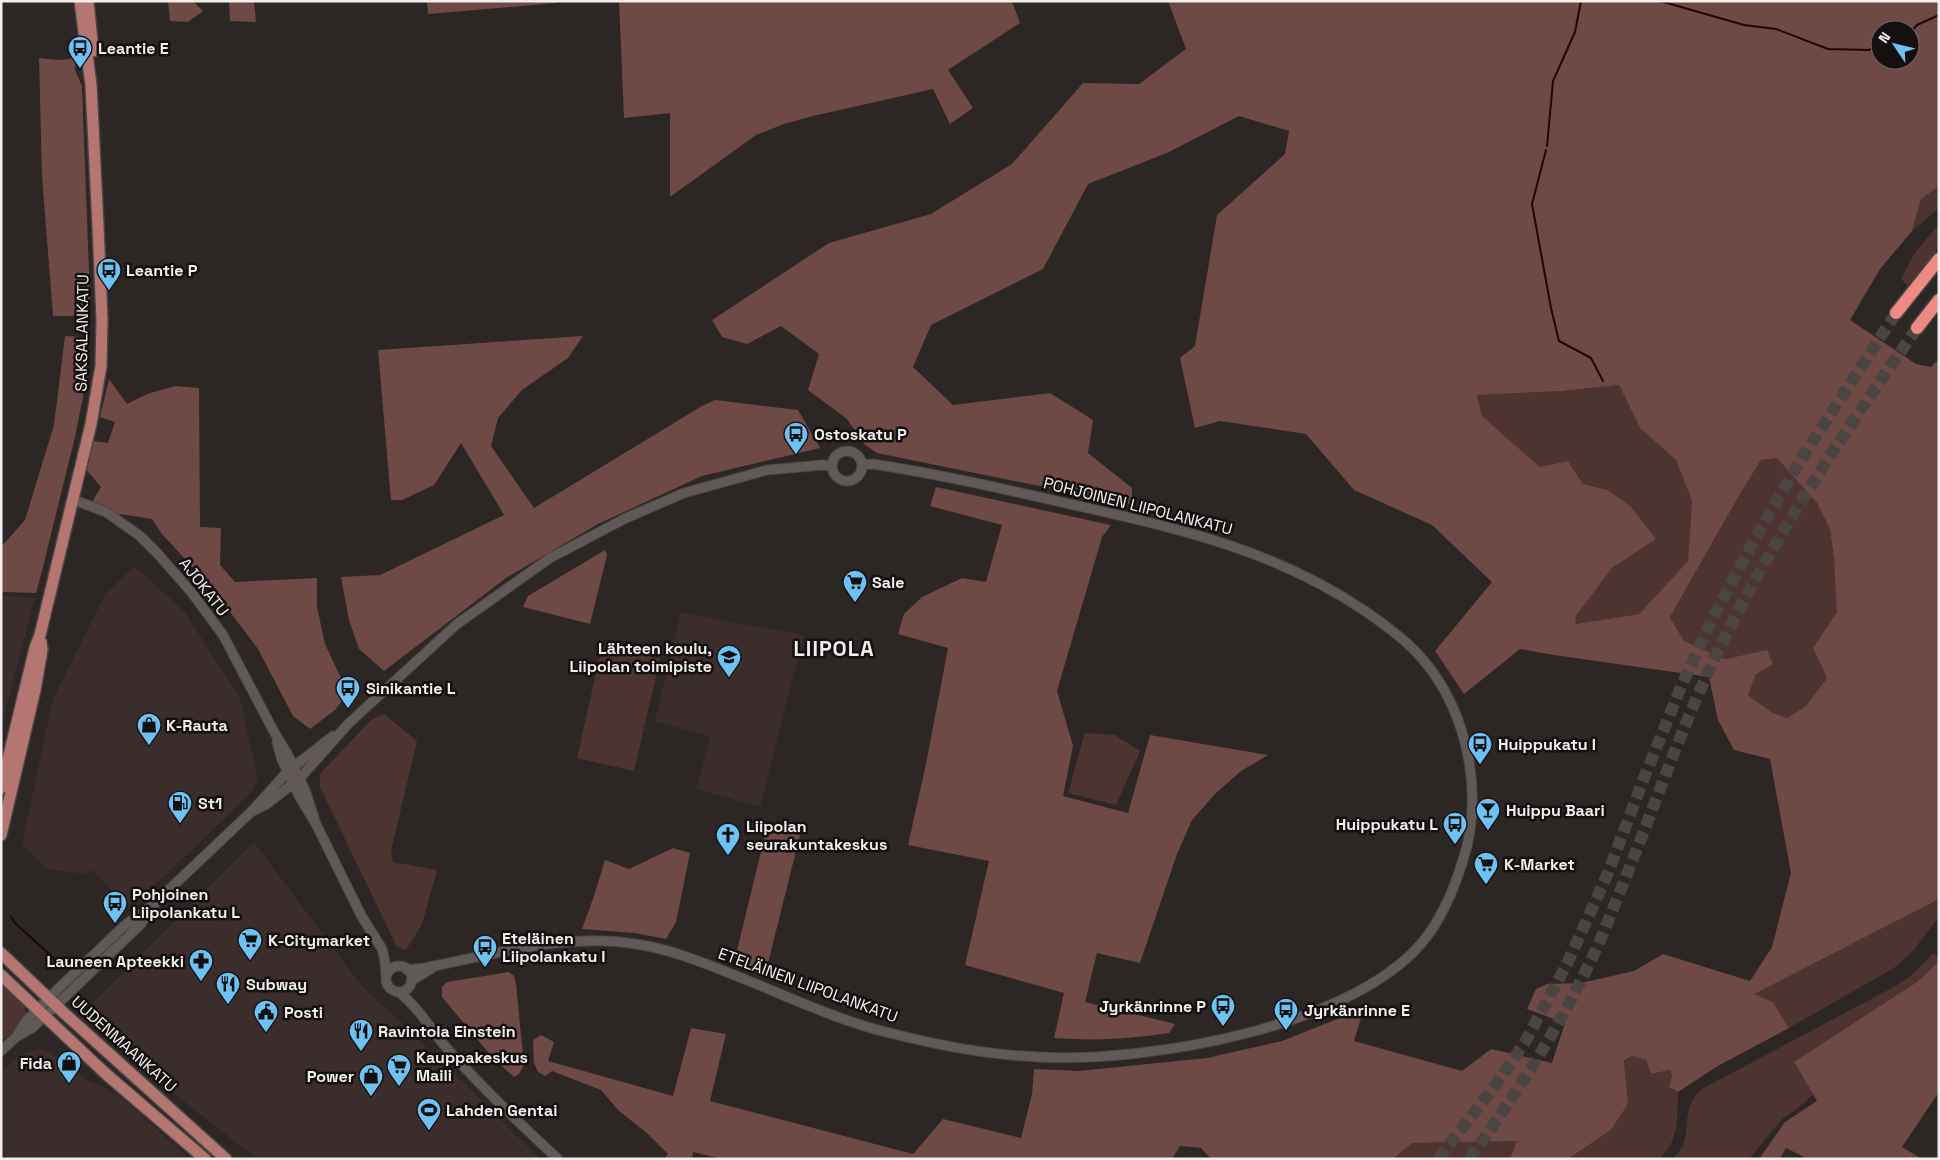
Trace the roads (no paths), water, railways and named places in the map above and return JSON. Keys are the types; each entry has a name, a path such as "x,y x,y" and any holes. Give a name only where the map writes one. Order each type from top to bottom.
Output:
{"highway":[{"path":"1896,314 1939,259"},
{"path":"1917,328 1939,300"}],"main road":[{"name":"SAKSALANKATU","path":"1,788 74,500 97,396 101,366 102,319 91,85 80,1"},
{"name":"SAKSALANKATU","path":"88,1 93,46 91,85"},
{"name":"SAKSALANKATU","path":"1,835 36,690 42,650 40,635"},
{"name":"UUDENMAANKATU","path":"1,953 226,1159"},
{"name":"UUDENMAANKATU","path":"1,975 40,1014 106,1074 205,1159"}],"street":[{"path":"846,450 856,454 860,458 862,465 858,476 846,481 836,477 831,466 833,458 839,452 846,450"},
{"name":"POHJOINEN LIIPOLANKATU","path":"862,465 873,464 943,475 1178,528 1250,551 1300,573 1350,601 1405,640 1426,662 1448,696 1460,726 1470,764 1472,810"},
{"path":"1,1051 17,1036 25,1022 40,1014 141,924 154,905 250,812 291,769 349,723 457,624 550,558 626,518 684,493 767,470 822,465 831,466"},
{"name":"AJOKATU","path":"74,500 106,512 140,536 192,593 223,635 273,730 316,824 361,915 382,949 386,961 386,976"},
{"path":"250,812 267,804 296,781 349,723"},
{"name":"ETELÄINEN LIIPOLANKATU","path":"403,968 437,966 550,943 588,940 632,943 672,952 699,961 814,1007 881,1031 955,1048 1060,1058 1138,1054 1251,1032 1343,1000 1369,986 1392,969 1426,938 1446,903 1466,850 1472,810"},
{"name":"AJOKATU","path":"382,949 403,968"},
{"name":"ETELÄINEN LIIPOLANKATU","path":"410,983 437,966"},
{"path":"399,992 406,989 410,983 411,976 403,968 391,969 386,976 388,987 399,992 421,1012 445,1046 474,1078 558,1159"},
{"path":"410,983 421,1012"}],"waterway":[{"path":"1547,146 1553,81 1575,32 1581,1"},
{"path":"1660,1 1744,25 1776,29 1828,49 1870,50"},
{"path":"1920,24 1939,15"},
{"path":"1546,150 1532,204 1559,341 1591,358 1603,381"},
{"path":"11,917 15,923 59,963"}],"tunnel":[{"path":"1438,1159 1497,1083 1525,1042 1568,962 1608,873 1681,687 1713,617 1800,461 1896,313"},
{"path":"1469,1159 1536,1060 1580,983 1605,928 1698,695 1720,646 1745,599 1798,506 1917,328"}],"place":[{"name":"Leantie E","path":"80,69"},
{"name":"Leantie P","path":"109,291"},
{"name":"Ostoskatu P","path":"796,455"},
{"name":"Sale","path":"855,603"},
{"name":"Lähteen koulu, Liipolan toimipiste","path":"729,678"},
{"name":"Sinikantie L","path":"348,709"},
{"name":"K-Rauta","path":"149,746"},
{"name":"Huippukatu I","path":"1480,765"},
{"name":"St1","path":"180,824"},
{"name":"Huippu Baari","path":"1488,831"},
{"name":"Huippukatu L","path":"1455,845"},
{"name":"Liipolan seurakuntakeskus","path":"728,856"},
{"name":"K-Market","path":"1486,885"},
{"name":"Pohjoinen Liipolankatu L","path":"115,924"},
{"name":"K-Citymarket","path":"250,961"},
{"name":"Eteläinen Liipolankatu I","path":"485,968"},
{"name":"Launeen Apteekki","path":"201,982"},
{"name":"Subway","path":"228,1005"},
{"name":"Jyrkänrinne P","path":"1223,1027"},
{"name":"Jyrkänrinne E","path":"1286,1031"},
{"name":"Posti","path":"266,1033"},
{"name":"Ravintola Einstein","path":"361,1052"},
{"name":"Fida","path":"69,1084"},
{"name":"Kauppakeskus Maili","path":"399,1087"},
{"name":"Power","path":"371,1097"},
{"name":"Lahden Gentai","path":"429,1131"}],"district":[{"name":"LIIPOLA","path":"834,648"}]}
